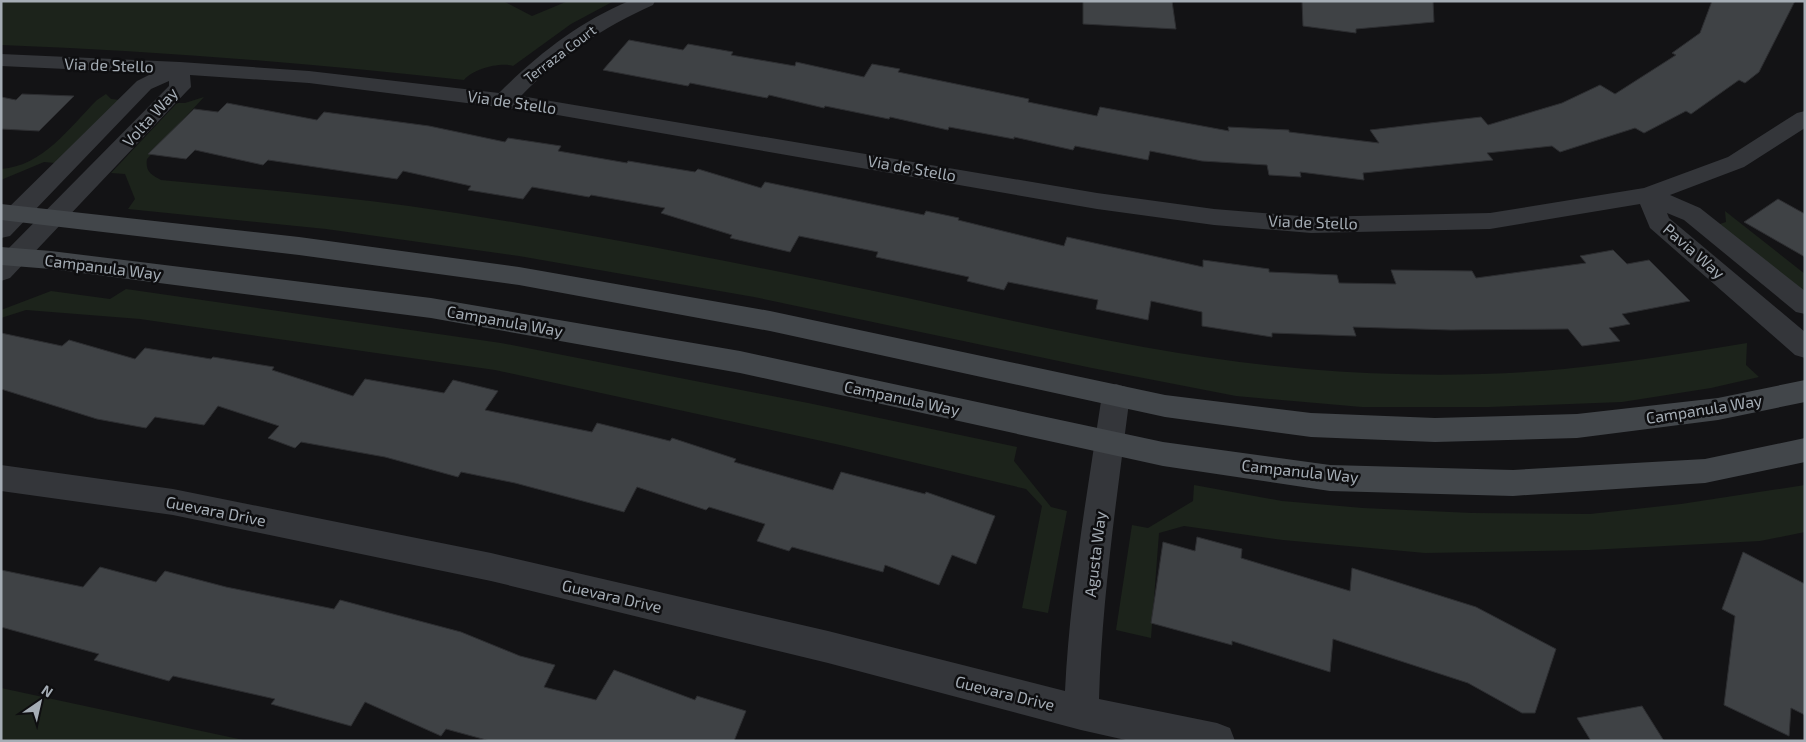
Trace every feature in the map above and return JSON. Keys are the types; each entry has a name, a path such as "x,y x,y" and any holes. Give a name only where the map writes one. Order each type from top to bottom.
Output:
{"street":[{"name":"Terraza Court","path":"506,100 524,80 590,29 646,1"},
{"name":"Via de Stello","path":"1,60 180,68 309,77 506,100 774,144 1097,201 1214,217 1301,224 1490,221 1648,195 1736,162 1805,118"},
{"name":"Volta Way","path":"6,218 144,85 180,68 180,87 54,217 6,262"},
{"name":"Pavia Way","path":"1648,195 1692,214 1805,305"},
{"name":"Pavia Way","path":"1648,195 1659,222 1805,348"},
{"name":"Campanula Way","path":"6,218 54,217 289,245 519,276 770,321 1165,406 1311,424 1435,430 1577,426 1718,410 1805,391"},
{"name":"Campanula Way","path":"6,262 51,260 441,310 740,362 1110,444 1163,454 1330,478 1513,483 1705,471 1805,450"},
{"name":"Agusta Way","path":"1081,712 1084,644 1093,562 1116,395"},
{"name":"Guevara Drive","path":"1,478 174,502 491,567 828,647 1081,712 1217,741"}],"shaded area":[{"path":"1,1 503,1 532,16 568,1 614,1 571,24 513,66 487,67 468,76 464,80 233,58 1,45"},
{"path":"106,94 111,99 120,100 55,163 44,162 1,180 1,169 30,161 42,153 54,144 97,100"},
{"path":"204,97 147,159 148,170 154,176 161,180 409,206 524,224 755,267 1141,347 1251,363 1370,373 1435,375 1532,372 1610,364 1747,343 1746,365 1759,377 1711,388 1622,402 1489,407 1362,407 1236,396 1092,368 754,297 519,256 326,229 128,209 135,199 125,174 111,173 177,103 185,103"},
{"path":"1725,211 1805,274 1805,294 1717,225 1726,222"},
{"path":"126,289 501,343 808,403 1017,447 1014,461 1051,507 1067,511 1048,613 1022,608 1042,506 1026,489 840,445 495,370 140,319 26,310 1,318 1,310 51,291 110,299"},
{"path":"1194,485 1282,501 1363,508 1472,513 1590,514 1681,504 1805,485 1805,532 1760,541 1589,550 1425,553 1283,540 1184,526 1159,533 1151,638 1116,630 1132,525 1148,528 1193,501"},
{"path":"1,688 248,741 1,741"}],"building":[{"path":"1083,1 1172,1 1176,29 1083,24"},
{"path":"1302,1 1433,1 1434,22 1356,29 1356,33 1303,26"},
{"path":"1712,1 1795,1 1759,72 1745,83 1739,80 1691,114 1686,111 1644,133 1635,128 1560,152 1552,146 1487,153 1493,160 1363,173 1364,180 1300,172 1301,177 1269,175 1267,165 1202,161 1150,151 1148,160 1075,146 1073,150 1014,137 1014,139 949,127 948,130 890,117 889,119 825,106 824,108 769,95 767,98 690,83 688,86 603,70 629,40 683,50 688,44 733,52 731,55 795,66 796,62 864,77 872,64 900,69 898,72 1029,99 1028,102 1097,116 1100,107 1229,131 1228,127 1289,130 1289,132 1379,143 1370,130 1481,117 1488,125 1562,103 1600,85 1615,94 1676,55 1672,53 1700,33"},
{"path":"22,94 74,96 39,131 1,129 1,97 16,100"},
{"path":"227,103 317,120 324,112 429,126 505,142 508,138 561,146 558,151 695,172 698,169 761,188 765,182 924,215 926,211 1064,246 1067,237 1203,267 1203,260 1269,269 1269,272 1337,275 1339,283 1396,284 1391,270 1472,271 1476,278 1586,263 1580,256 1613,250 1627,264 1649,260 1690,301 1622,314 1630,324 1609,328 1620,341 1582,346 1568,329 1451,330 1353,327 1356,336 1272,333 1272,337 1202,326 1202,312 1151,301 1148,320 1096,309 1098,300 1008,282 1004,290 967,281 969,277 876,257 878,252 799,236 790,252 730,238 732,235 661,213 665,208 591,195 589,197 532,187 523,199 468,190 471,186 403,171 397,179 268,160 263,165 195,150 186,159 148,154 194,109 218,112"},
{"path":"1778,199 1805,214 1805,257 1744,222"},
{"path":"1,333 62,346 69,340 135,359 145,348 274,367 272,370 353,396 365,379 444,393 453,380 498,391 485,410 592,432 597,423 670,441 672,438 736,459 734,462 833,490 841,472 925,494 926,492 995,516 976,564 952,555 939,585 885,565 883,572 792,547 789,551 757,541 765,524 709,507 706,510 637,487 624,512 515,483 461,472 458,477 385,457 301,442 295,448 268,438 279,426 218,406 204,425 155,417 146,428 97,419 1,389"},
{"path":"1197,537 1242,549 1241,558 1350,591 1352,568 1476,607 1556,649 1535,713 1522,713 1468,683 1333,639 1330,672 1232,641 1232,645 1151,623 1163,542 1195,551"},
{"path":"1743,552 1805,584 1805,715 1791,708 1789,736 1724,705 1735,616 1722,609"},
{"path":"100,567 156,582 165,571 226,587 334,609 340,600 461,632 520,656 555,665 544,687 596,700 614,670 695,700 697,696 746,711 734,741 490,741 446,729 441,736 365,702 351,726 271,704 275,699 173,676 169,681 94,660 99,654 1,627 1,570 83,587"},
{"path":"1642,706 1664,741 1591,741 1577,718"}]}
